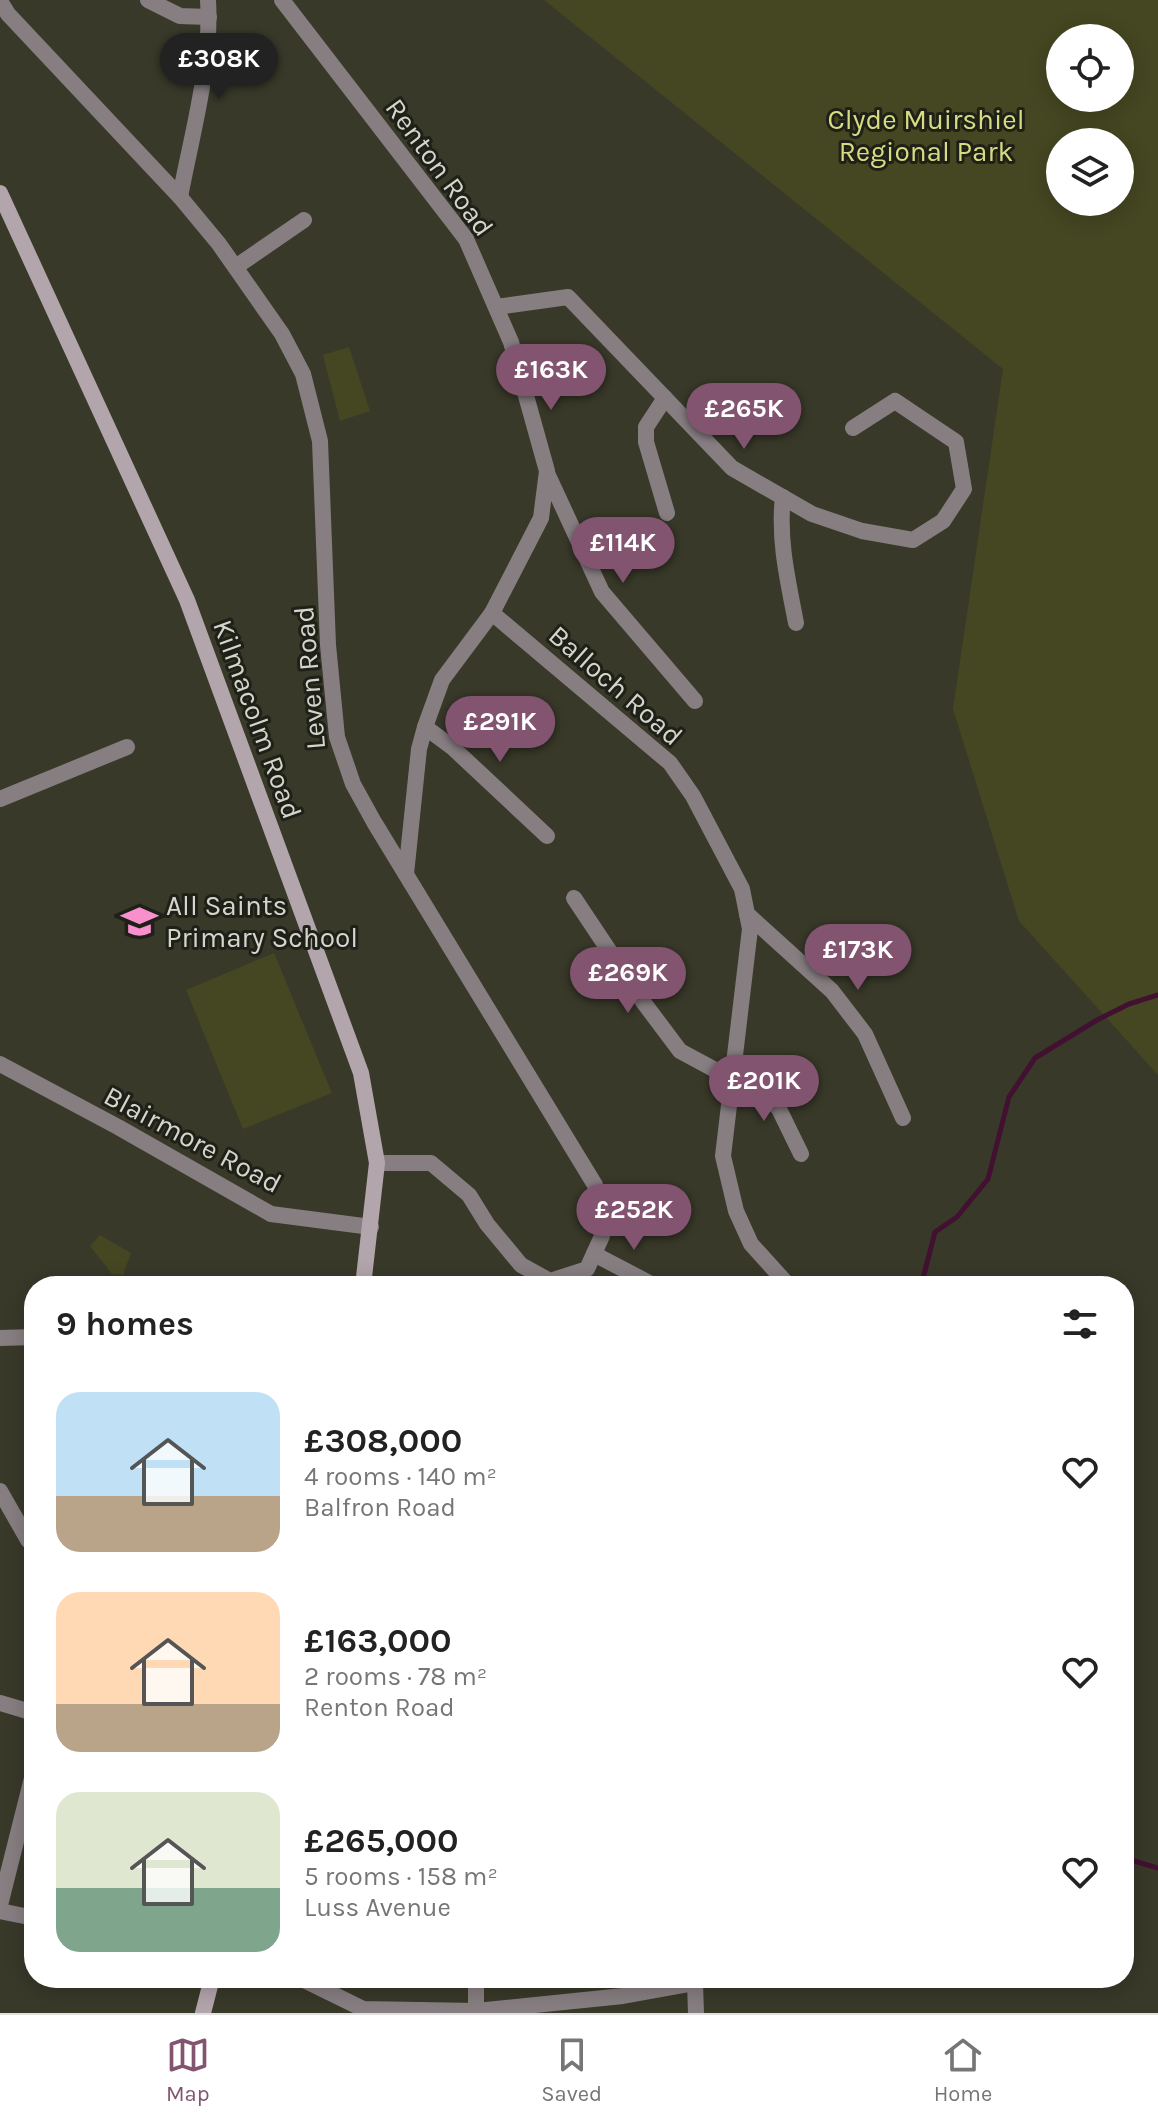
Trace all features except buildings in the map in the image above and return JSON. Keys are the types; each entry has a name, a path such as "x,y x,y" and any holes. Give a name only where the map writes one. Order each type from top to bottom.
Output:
{"main road":[{"name":"Kilmacolm Road","path":"0,193 187,600 361,1073 377,1163 364,1276"},
{"path":"203,2013 209,1988"}],"street":[{"path":"148,0 180,16 209,17"},
{"path":"180,197 200,96 209,17 208,0"},
{"name":"Renton Road","path":"282,0 466,239 511,342 547,471 541,518 492,613 442,680 425,727 419,749 406,874"},
{"name":"Leven Road","path":"0,1 8,14 74,86 180,197 237,266 282,334 309,392 320,441 328,645 337,737 353,784 595,1185 602,1236 594,1254"},
{"path":"237,266 304,220"},
{"path":"496,307 568,297 732,468 812,514 862,531 913,540 943,521 964,489 956,442 895,401 853,428"},
{"path":"665,398 646,427 646,442 667,513"},
{"path":"547,471 602,592 695,701"},
{"path":"783,497 780,522 783,553 796,623"},
{"name":"Balloch Road","path":"492,613 670,763 693,796 742,889 750,929 723,1156 736,1211 751,1244 780,1276"},
{"path":"425,727 452,747 547,836"},
{"path":"0,799 127,747"},
{"path":"574,898 680,1051 732,1079 754,1083 779,1109 801,1154"},
{"path":"747,914 832,991 865,1034 903,1118"},
{"name":"Blairmore Road","path":"0,1064 271,1214 371,1227"},
{"path":"377,1163 431,1163 469,1195 487,1224 521,1265 541,1276"},
{"path":"565,1276 587,1269 594,1254 636,1276"},
{"path":"0,1338 24,1337"},
{"path":"0,1491 24,1533"},
{"path":"0,1703 24,1710"},
{"path":"24,1811 0,1908 24,1915"},
{"path":"319,1988 363,2011 533,2010 667,1988"},
{"path":"476,1988 476,2011"},
{"path":"621,1988 623,1996"},
{"path":"695,1988 696,2013"}],"green space":[{"name":"Clyde Muirshiel Regional Park","path":"544,0 1158,0 1158,1075 1019,921 953,709 1003,369"},
{"path":"349,347 370,411 340,421 323,355"},
{"path":"274,953 332,1093 243,1129 186,990"},
{"path":"100,1235 131,1253 123,1275 112,1274 90,1246"}],"waterway":[{"path":"924,1276 935,1232 957,1217 988,1179 1009,1097 1035,1058 1097,1020 1129,1004 1158,995"},
{"path":"1134,1861 1158,1868"}],"place":[{"name":"All Saints Primary School","path":"140,921"}]}
